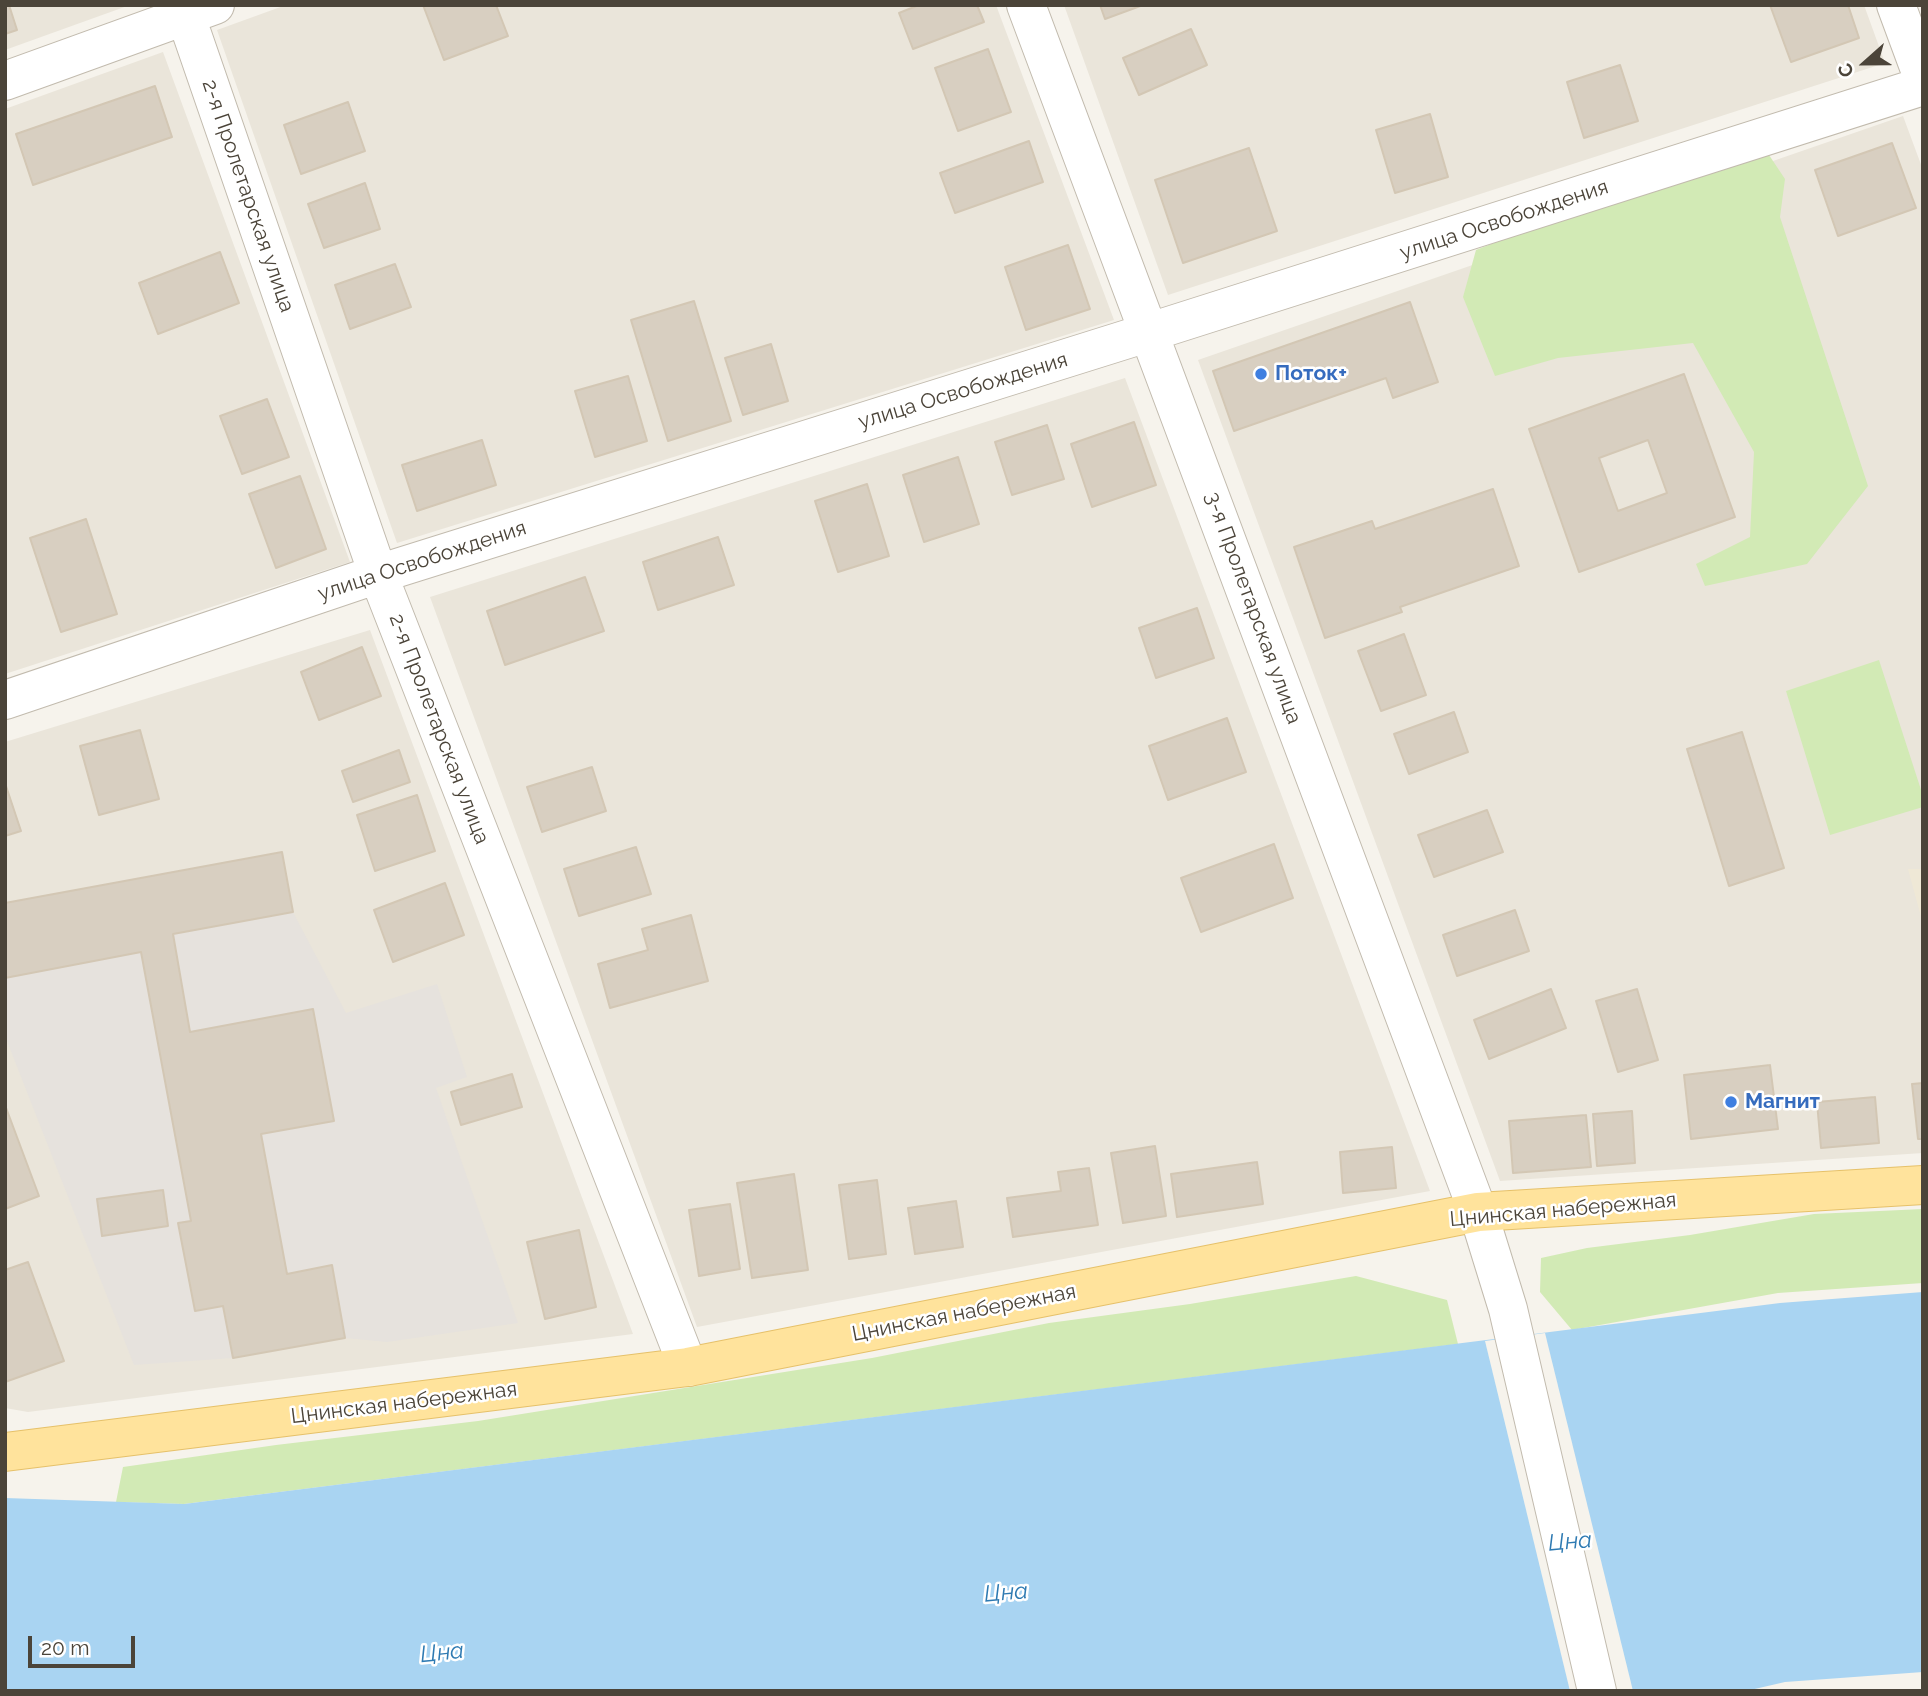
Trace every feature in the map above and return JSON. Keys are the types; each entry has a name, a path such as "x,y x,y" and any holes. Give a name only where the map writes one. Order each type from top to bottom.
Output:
{"main road":[{"name":"Цнинская набережная","path":"5,1452 688,1367 1478,1212 1923,1185"}],"street":[{"name":"3-я Пролетарская улица","path":"1026,5 1478,1212 1508,1309 1597,1691"},
{"path":"1896,5 1923,78"},
{"path":"5,81 194,9"},
{"name":"2-я Пролетарская улица","path":"194,9 378,574 688,1367"},
{"name":"улица Освобождения","path":"5,700 378,574 1923,86"}],"shaded area":[{"path":"5,5 130,5 5,50"},
{"path":"286,5 996,5 1114,320 397,543 217,30"},
{"path":"1064,5 1864,5 1885,63 1168,295"},
{"path":"163,52 350,562 5,674 5,109"},
{"path":"1903,116 1923,170 1923,1153 1500,1181 1198,360"},
{"path":"1125,378 1430,1191 697,1327 430,597"},
{"path":"370,630 633,1334 28,1412 5,1408 5,742"},
{"path":"282,852 293,912 346,1013 437,984 467,1077 436,1088 518,1323 387,1342 345,1338 233,1358 134,1365 5,1036 5,903"},
{"path":"1908,869 1923,869 1923,924"}],"green space":[{"path":"1767,152 1785,179 1780,217 1868,486 1807,564 1705,586 1696,564 1750,537 1754,452 1693,343 1558,358 1495,376 1463,297 1476,250 1567,214"},
{"path":"1879,660 1923,796 1923,807 1830,835 1786,691"},
{"path":"1923,1209 1923,1283 1778,1293 1572,1330 1540,1292 1541,1258 1587,1248 1690,1235 1814,1214"},
{"path":"1356,1276 1447,1300 1458,1344 184,1504 116,1502 123,1467 276,1445 478,1421 872,1358 1049,1323 1190,1304"}],"water":[{"name":"Цна","path":"1923,1292 1923,1672 1785,1682 1746,1691 5,1691 5,1498 184,1504 1780,1303"}],"pier":[{"path":"1545,1333 1633,1691 1570,1691 1485,1341"}],"building":[{"path":"5,5 9,5 17,30 5,34"},
{"path":"423,5 496,5 508,36 444,60"},
{"path":"919,5 977,5 984,22 913,49 899,13"},
{"path":"1100,5 1143,5 1105,19"},
{"path":"1770,5 1848,5 1859,38 1791,62"},
{"path":"1191,29 1207,65 1139,95 1123,58"},
{"path":"988,49 1011,112 958,131 935,68"},
{"path":"1620,65 1638,121 1584,138 1567,82"},
{"path":"155,86 172,137 33,185 16,134"},
{"path":"348,102 365,151 301,174 284,125"},
{"path":"1430,114 1448,177 1395,193 1376,130"},
{"path":"1029,141 1043,182 955,213 940,173"},
{"path":"1892,143 1916,208 1838,236 1815,170"},
{"path":"1249,148 1277,231 1183,263 1155,180"},
{"path":"365,183 380,229 324,248 308,204"},
{"path":"1068,245 1090,309 1026,330 1005,267"},
{"path":"220,252 239,303 158,334 139,283"},
{"path":"395,264 411,307 350,329 335,285"},
{"path":"694,301 731,421 668,441 631,320"},
{"path":"1410,302 1438,382 1393,398 1386,378 1234,431 1213,371"},
{"path":"771,344 788,401 743,415 725,358"},
{"path":"1684,374 1735,517 1579,572 1529,429","holes":["1648,440 1667,493 1618,511 1599,458"]},
{"path":"628,376 647,441 595,457 575,391"},
{"path":"267,399 289,457 242,474 220,416"},
{"path":"1134,422 1156,485 1092,507 1071,444"},
{"path":"1047,425 1064,479 1012,495 995,442"},
{"path":"482,440 496,485 417,511 402,465"},
{"path":"958,457 979,524 924,542 903,475"},
{"path":"300,476 326,549 276,568 249,494"},
{"path":"867,484 889,556 838,572 815,501"},
{"path":"1493,489 1519,566 1400,607 1402,612 1325,638 1294,547 1372,521 1375,529"},
{"path":"86,519 117,614 61,632 30,538"},
{"path":"718,537 734,585 658,610 643,562"},
{"path":"585,577 604,631 505,665 487,611"},
{"path":"1197,608 1214,658 1156,678 1139,628"},
{"path":"1404,634 1426,695 1381,711 1358,651"},
{"path":"362,647 381,696 319,720 301,672"},
{"path":"1454,712 1468,752 1409,774 1394,734"},
{"path":"1227,718 1246,772 1168,800 1149,746"},
{"path":"140,730 159,799 99,815 80,746"},
{"path":"1742,732 1784,868 1729,886 1687,749"},
{"path":"399,750 410,782 353,802 342,771"},
{"path":"592,767 606,811 542,832 527,787"},
{"path":"5,783 21,831 5,836"},
{"path":"417,795 435,851 375,871 357,815"},
{"path":"1487,810 1503,852 1434,877 1418,835"},
{"path":"1274,844 1293,898 1201,932 1181,878"},
{"path":"636,847 651,894 579,916 564,869"},
{"path":"282,852 293,912 173,934 190,1032 313,1009 334,1121 261,1134 287,1274 332,1265 345,1338 233,1358 223,1306 195,1311 178,1223 191,1221 141,952 5,978 5,903"},
{"path":"445,883 464,935 393,962 374,910"},
{"path":"1515,910 1529,951 1457,976 1443,935"},
{"path":"691,915 708,981 610,1008 598,964 648,950 642,929"},
{"path":"1551,989 1566,1028 1489,1059 1474,1020"},
{"path":"1637,989 1658,1060 1618,1072 1596,1001"},
{"name":"Магнит","path":"1770,1065 1778,1129 1691,1139 1684,1075"},
{"path":"512,1074 522,1107 461,1125 451,1092"},
{"path":"1923,1083 1923,1139 1918,1139 1912,1084"},
{"path":"1875,1097 1879,1143 1821,1148 1817,1102"},
{"path":"5,1105 39,1196 5,1209"},
{"path":"1632,1111 1635,1163 1597,1166 1593,1114"},
{"path":"1586,1115 1591,1167 1513,1173 1509,1121"},
{"path":"1155,1146 1166,1216 1123,1223 1111,1153"},
{"path":"1392,1147 1396,1188 1343,1193 1340,1152"},
{"path":"1257,1162 1263,1204 1177,1217 1171,1174"},
{"path":"1089,1168 1098,1225 1013,1237 1007,1198 1061,1191 1058,1172"},
{"path":"794,1174 808,1270 752,1278 737,1183"},
{"path":"877,1180 886,1254 849,1259 839,1185"},
{"path":"163,1190 168,1226 102,1236 97,1199"},
{"path":"956,1201 963,1247 915,1254 908,1208"},
{"path":"730,1204 740,1269 699,1276 689,1210"},
{"path":"579,1230 596,1307 545,1319 527,1242"},
{"path":"28,1262 64,1361 5,1382 5,1270"}],"place":[{"name":"Поток+","path":"1261,374"},
{"name":"Магнит","path":"1731,1102"}]}
